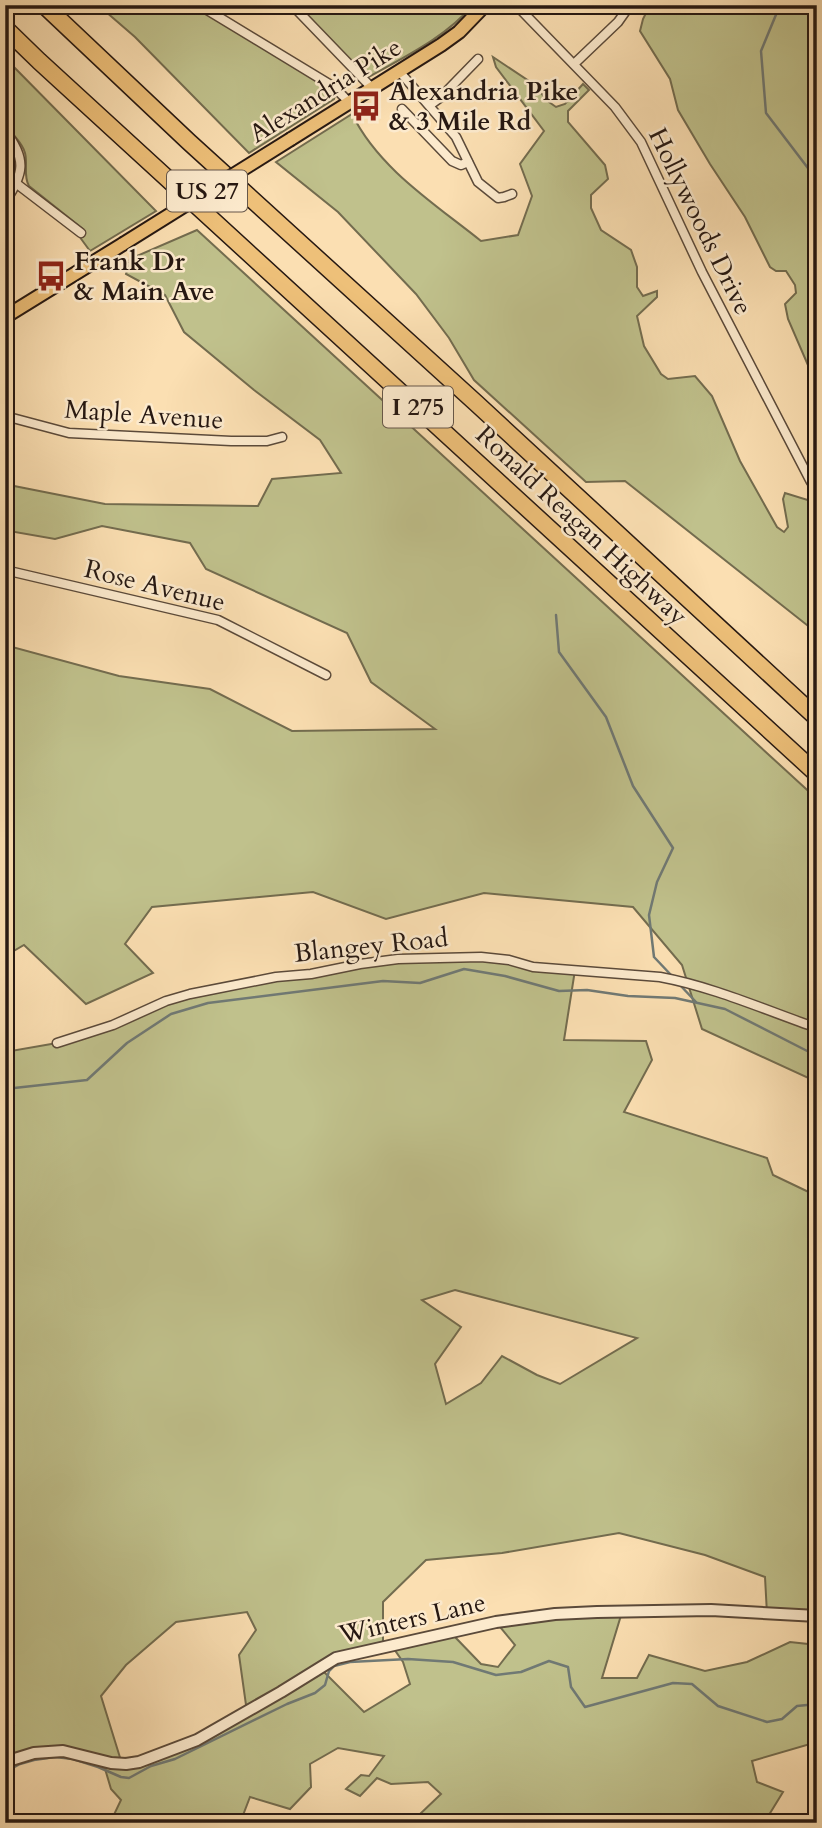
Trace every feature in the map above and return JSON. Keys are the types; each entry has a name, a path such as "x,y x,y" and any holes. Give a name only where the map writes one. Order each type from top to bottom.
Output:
{"highway":[{"name":"Ronald Reagan Highway","path":"44,5 195,148 817,718"},
{"name":"Ronald Reagan Highway","path":"5,28 817,774"}],"main road":[{"name":"Alexandria Pike","path":"5,317 399,71 459,32 485,5"}],"street":[{"path":"199,5 334,87 349,102"},
{"path":"292,5 371,87"},
{"name":"Hollywoods Drive","path":"516,5 621,113 641,142 702,272 811,482"},
{"path":"574,64 618,22 630,5"},
{"path":"430,105 478,59"},
{"path":"399,71 459,143 477,179 486,189 501,198 512,194"},
{"path":"402,109 456,164 468,162"},
{"path":"5,131 17,148 22,168 17,184 5,202"},
{"path":"448,154 455,150 459,143"},
{"path":"17,184 81,233"},
{"name":"Maple Avenue","path":"5,416 69,433 231,441 267,441 282,437"},
{"name":"Rose Avenue","path":"5,570 218,620 326,675"},
{"name":"Blangey Road","path":"57,1043 114,1025 166,1001 198,992 360,964 463,956 509,960 533,967 676,980 817,1028"},
{"name":"Winters Lane","path":"5,1762 34,1753 63,1751 111,1763 139,1762 197,1740 336,1658 496,1622 555,1614 597,1612 711,1611 817,1616"}],"green space":[{"path":"98,5 195,5 331,90 334,99 249,153 135,37"},
{"path":"297,5 473,5 437,37 367,78"},
{"path":"650,5 817,5 817,386 788,319 785,304 796,293 795,285 786,271 776,271 770,267 745,217 678,110 670,79 640,31"},
{"path":"493,57 532,83 556,107 565,104 583,84 589,90 568,111 568,122 605,165 608,179 591,195 591,208 601,230 631,250 637,267 637,287 643,296 657,291 657,297 637,316 644,346 661,374 668,379 695,376 712,396 740,461 777,527 784,532 788,527 783,499 785,493 811,501 814,520 811,540 817,557 817,633 625,481 586,482 474,380 449,338 416,294 338,212 276,162 352,114 363,134 393,169 481,241 518,235 532,196 520,164 544,131 496,67"},
{"path":"5,58 156,211 90,251 79,236 83,229 27,182 24,149 5,120"},
{"path":"197,230 817,799 817,1082 702,1029 682,965 633,907 484,893 386,919 313,892 152,907 125,944 153,973 86,1004 24,945 5,956 5,645 119,676 210,689 292,731 435,729 371,682 347,633 206,569 190,543 102,526 55,539 9,531 14,486 105,504 258,506 272,479 341,473 320,440 184,332 165,295 126,274 130,259"},
{"path":"463,956 575,970 564,1040 646,1041 652,1060 624,1112 767,1158 773,1175 817,1196 817,1616 767,1614 765,1577 705,1555 619,1533 502,1553 426,1560 383,1602 383,1647 320,1668 364,1712 410,1684 403,1662 392,1646 451,1631 481,1664 498,1667 515,1645 496,1622 622,1612 602,1678 637,1678 649,1655 705,1671 747,1662 790,1642 817,1645 817,1742 752,1761 757,1782 783,1792 764,1823 370,1823 419,1815 441,1794 428,1782 391,1784 377,1778 360,1796 346,1789 361,1775 369,1776 384,1756 338,1748 310,1764 311,1787 290,1809 250,1797 240,1823 168,1823 157,1819 154,1823 110,1823 121,1800 111,1789 103,1762 71,1752 5,1762 5,1729 14,1725 5,1687 5,1052 57,1043 166,1001 360,964","holes":["455,1290 474,1295 637,1338 560,1384 502,1356 481,1383 446,1404 435,1364 461,1327 422,1300","247,1612 256,1630 239,1655 247,1712 139,1762 122,1764 101,1696 126,1665 176,1622"]}],"waterway":[{"path":"780,5 761,51 766,113 817,180"},
{"path":"556,615 559,652 606,717 633,786 673,848 657,882 649,915 654,957 672,976"},
{"path":"5,1089 87,1080 127,1043 171,1014 208,1003 383,981 420,983 464,969 505,976 559,991 587,990 628,996 675,998 725,1009 817,1056"},
{"path":"679,984 696,1002"},
{"path":"5,1772 20,1764 55,1757 73,1759 129,1778 315,1693 325,1685 329,1671 334,1666 350,1662 408,1659 453,1662 496,1675 521,1672 549,1661 568,1667 571,1687 585,1707 673,1683 692,1684 718,1706 767,1722 782,1719 797,1706 817,1704"}],"place":[{"name":"Alexandria Pike & 3 Mile Rd","path":"366,106"},
{"name":"Frank Dr & Main Ave","path":"51,276"}]}
